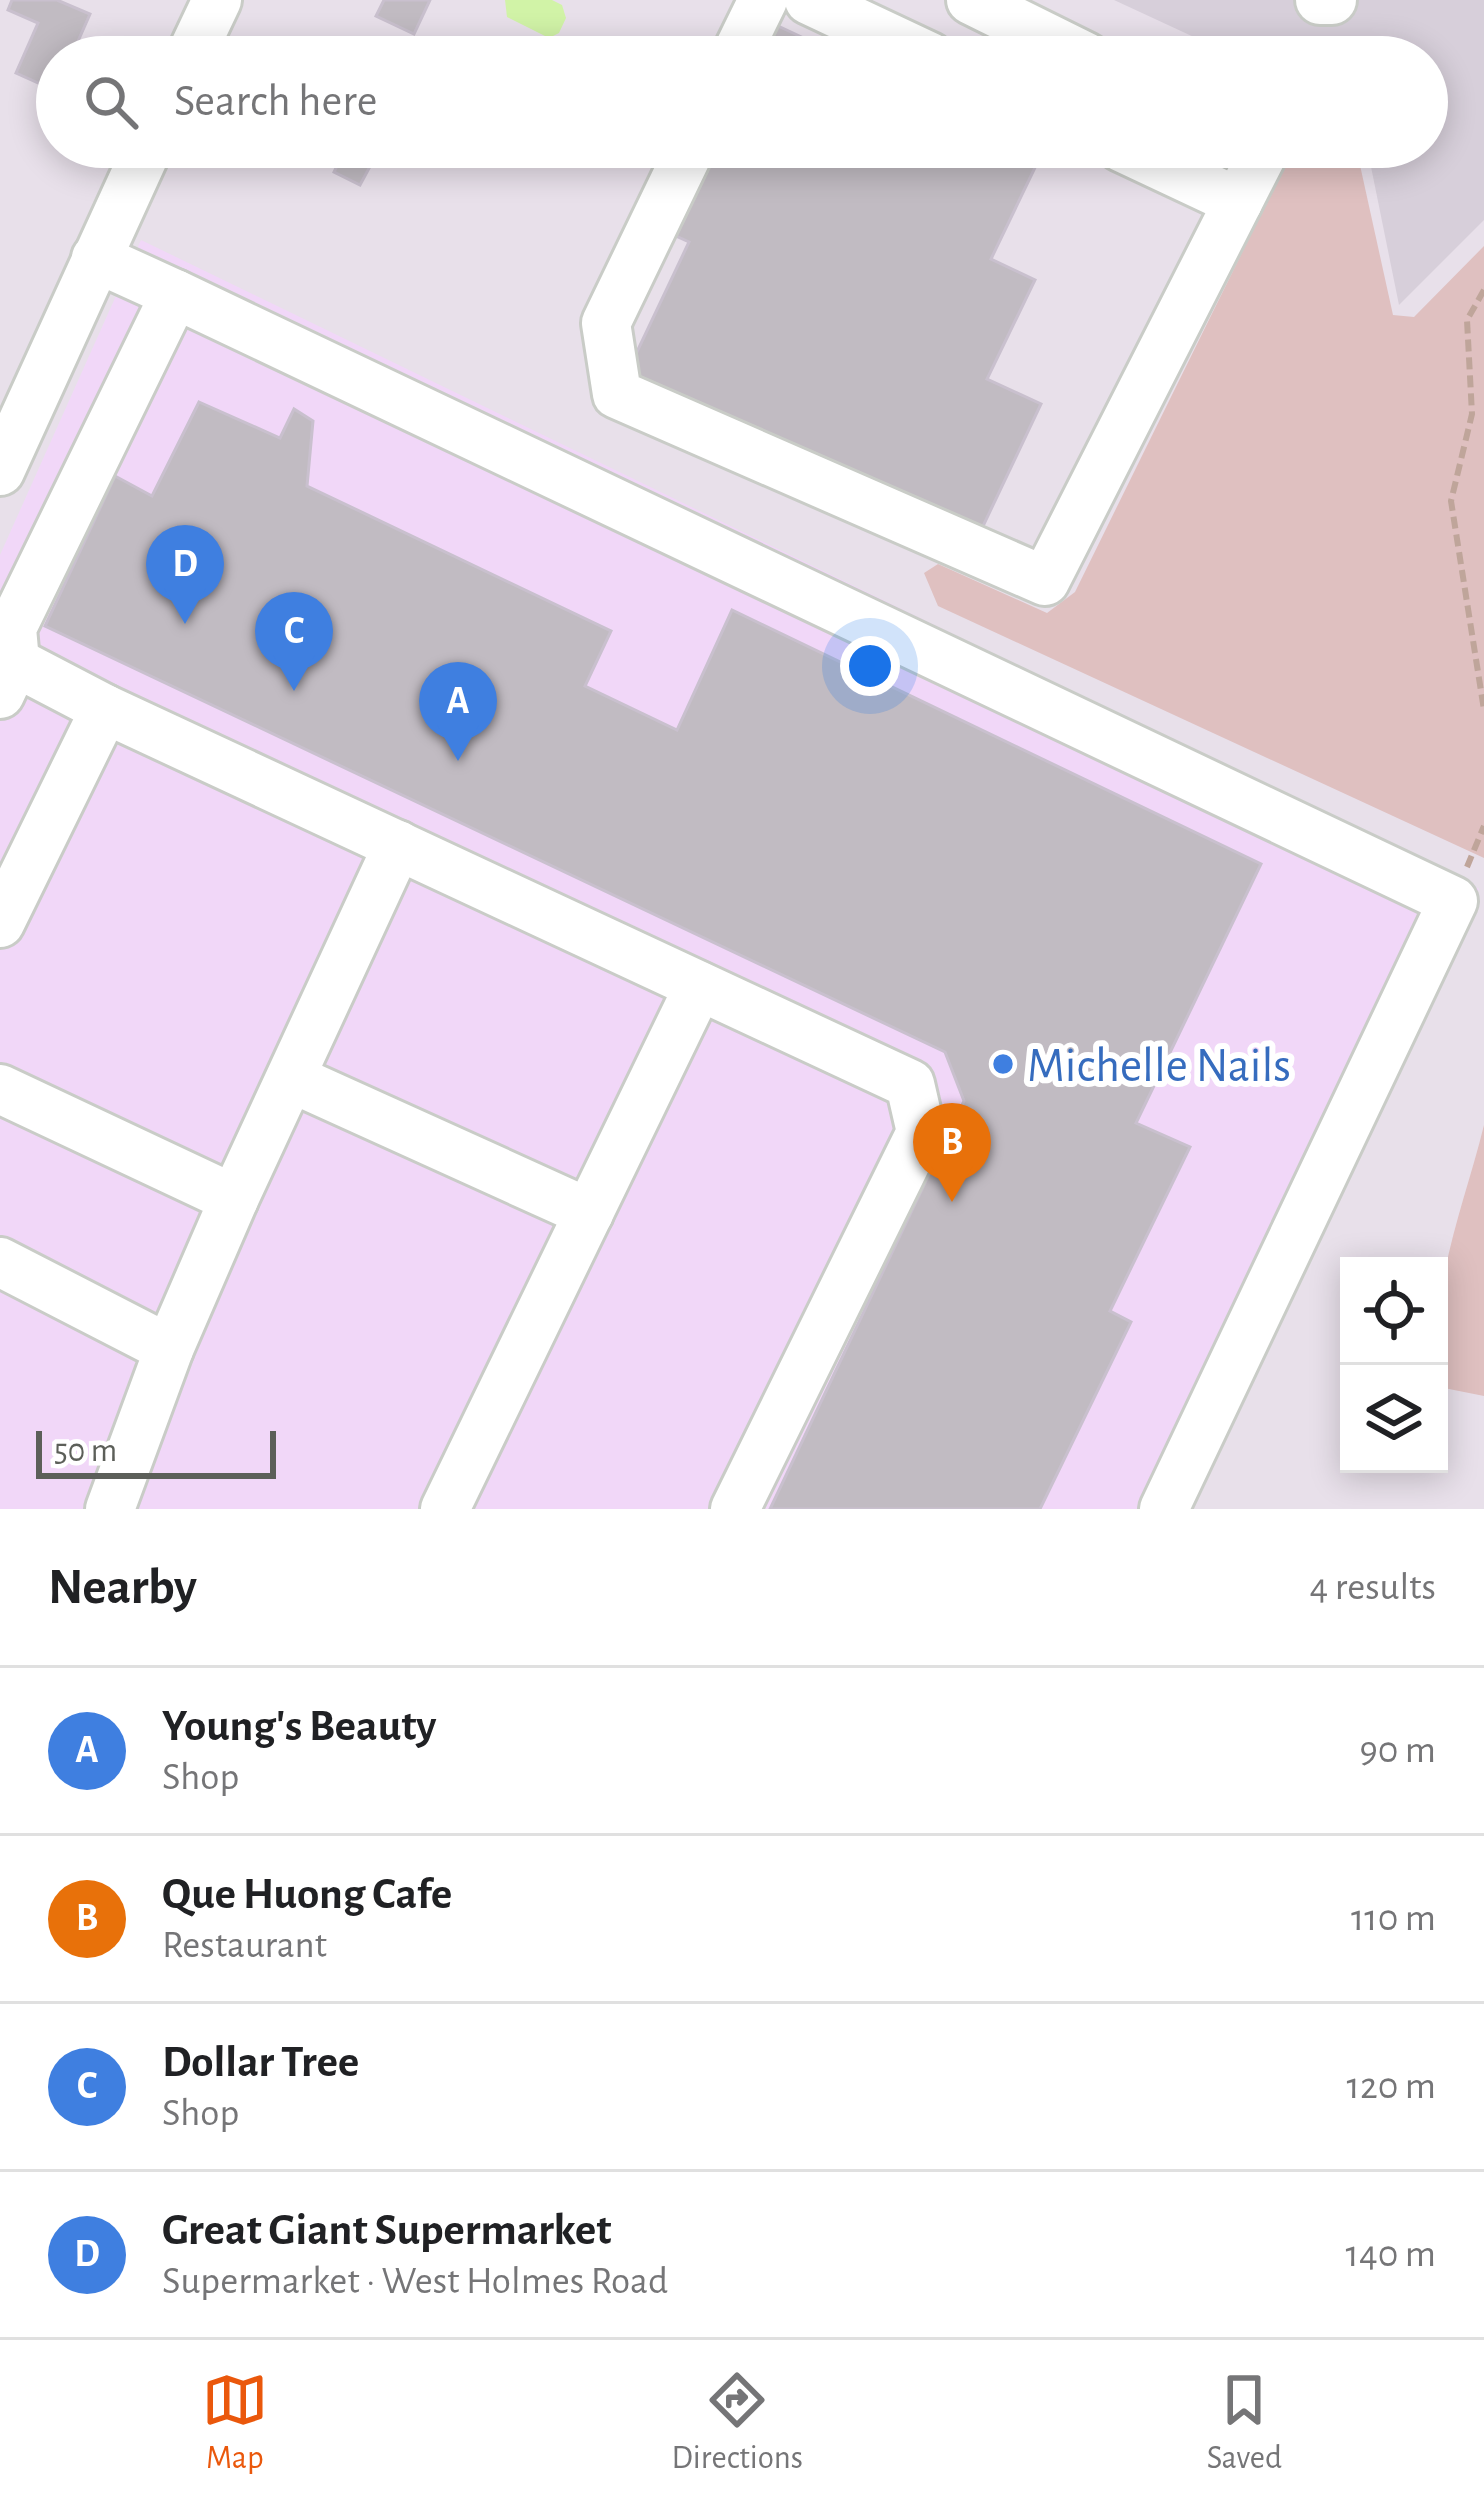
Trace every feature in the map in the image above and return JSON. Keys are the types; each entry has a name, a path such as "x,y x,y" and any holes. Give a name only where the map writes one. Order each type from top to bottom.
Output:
{"street":[{"path":"200,36 217,0"},
{"path":"745,36 763,0"},
{"path":"809,0 885,36"},
{"path":"971,0 1044,36"},
{"path":"1320,0 1332,0"},
{"path":"0,471 17,389 96,258 138,168"},
{"path":"682,168 606,323 617,394 1045,581 1255,168"},
{"path":"1166,168 1238,202"},
{"path":"96,258 1453,901 1164,1509"},
{"path":"175,294 12,628 5,681 105,709 910,1084 921,1132 735,1509"},
{"path":"0,922 105,709"},
{"path":"110,1509 169,1349 234,1199 398,845"},
{"path":"446,1509 699,986"},
{"path":"291,1078 590,1213"},
{"path":"0,1089 234,1199"},
{"path":"0,1262 169,1349"}],"path":[{"path":"1484,290 1467,320 1472,414 1451,501 1484,710"}],"shaded area":[{"path":"505,0 552,0 562,5 566,18 559,33 545,36 507,17"},
{"path":"1114,0 1484,0 1484,220 1399,305 1371,168 1448,168 1448,36 1192,36"},
{"path":"1284,168 1361,168 1393,315 1414,317 1484,246 1484,858 938,606 924,573 938,564 1047,613 1075,592"},
{"path":"141,240 1479,889 1186,1509 0,1509 0,555"},
{"path":"1484,1125 1484,1396 1448,1389 1448,1256"}],"building":[{"path":"12,0 57,0 90,14 80,36 36,36 36,82 16,73 38,23 8,10"},
{"path":"384,0 430,0 414,34 376,16"},
{"path":"776,25 799,36 771,36"},
{"path":"336,168 369,168 360,185 334,172"},
{"path":"708,168 1035,168 991,259 1035,280 987,379 1041,404 975,543 625,377 689,242 676,236"},
{"path":"199,402 280,438 294,409 313,421 307,486 611,631 585,686 677,730 732,610 1261,864 1136,1123 1190,1147 1110,1311 1131,1322 1040,1509 770,1509 964,1101 945,1052 45,626 115,476 152,496"}],"place":[{"name":"Great Giant Supermarket","path":"185,624"},
{"name":"Dollar Tree","path":"294,691"},
{"name":"Young's Beauty","path":"458,761"},
{"name":"Michelle Nails","path":"1003,1064"},
{"name":"Que Huong Cafe","path":"952,1202"}]}
